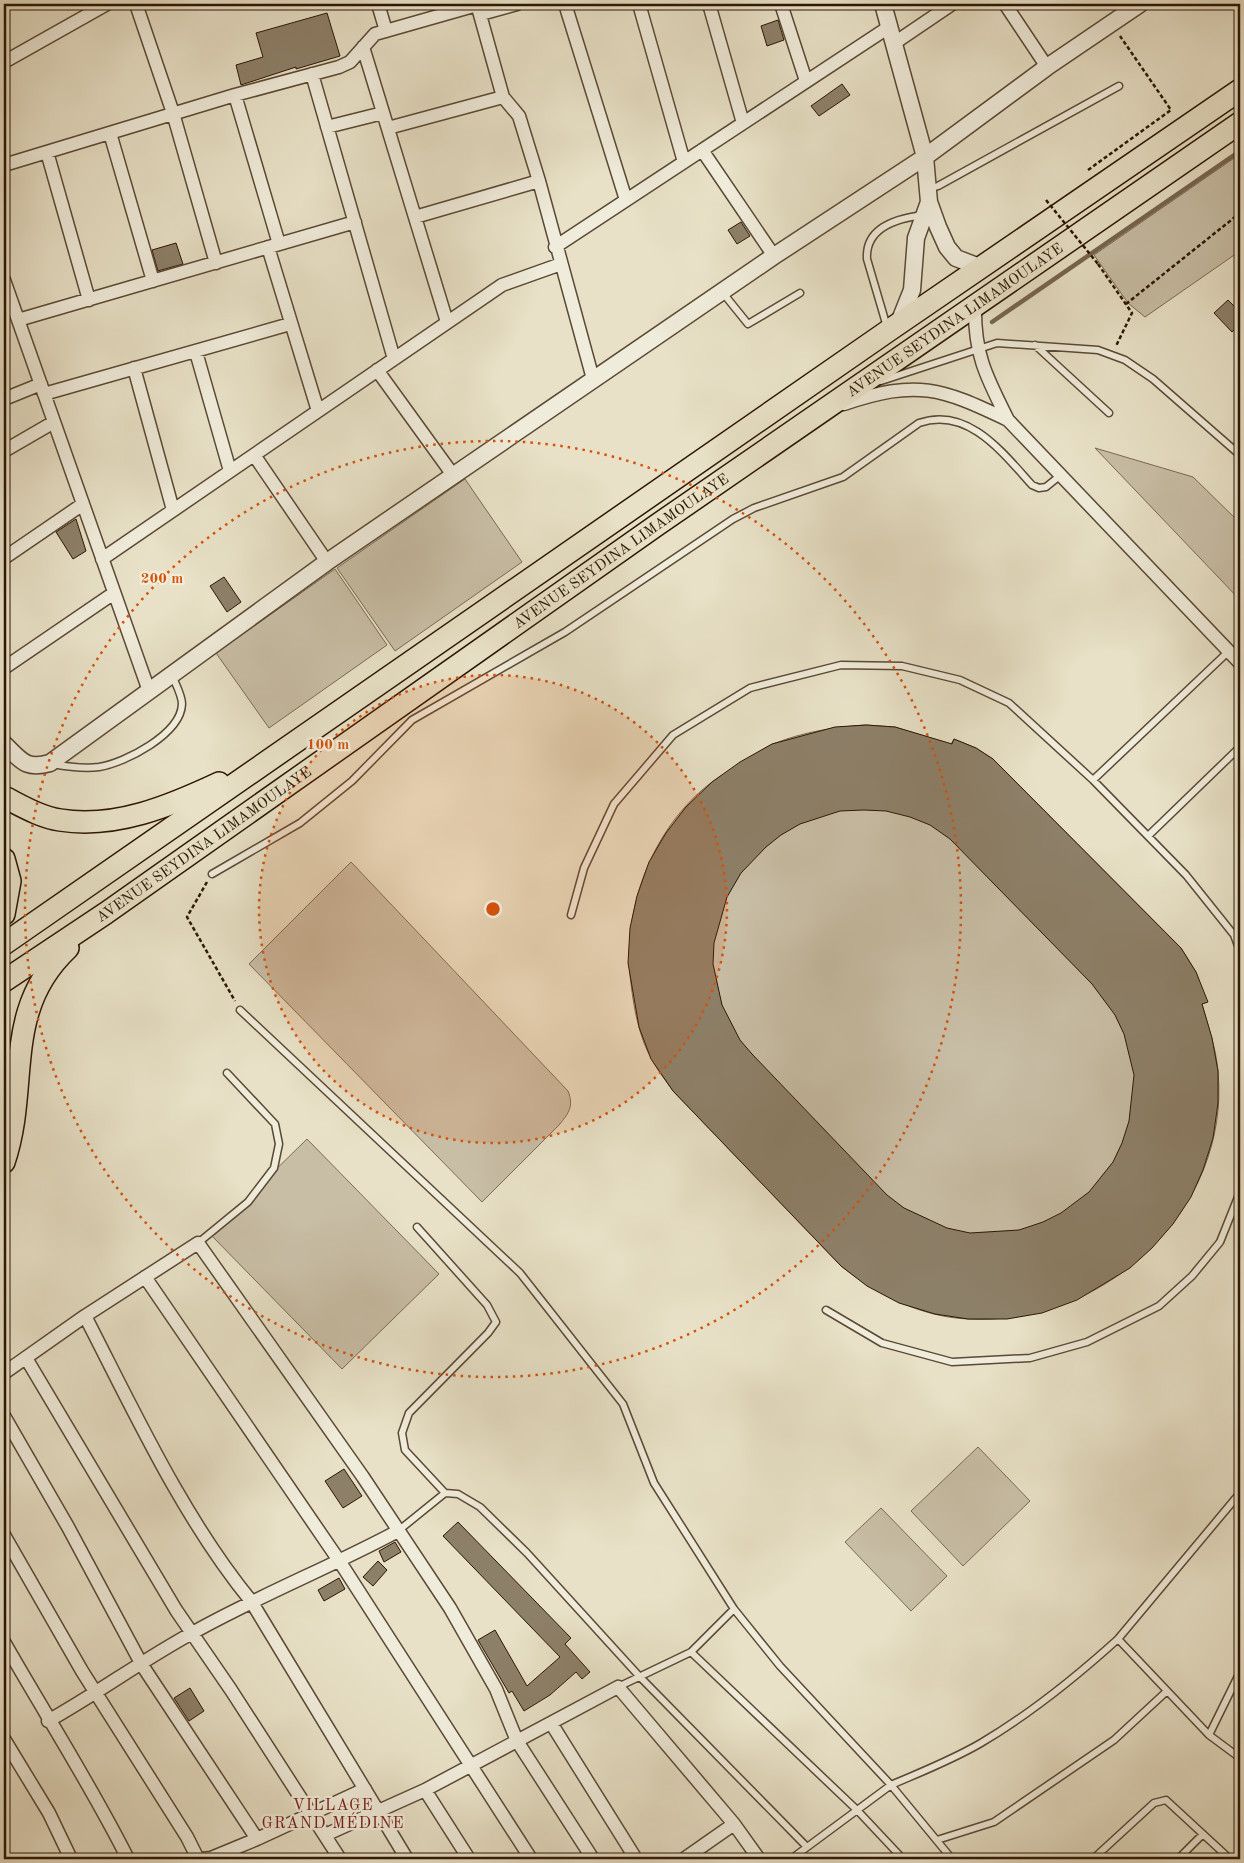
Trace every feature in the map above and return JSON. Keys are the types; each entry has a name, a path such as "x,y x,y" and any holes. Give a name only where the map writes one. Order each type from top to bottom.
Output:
{"highway":[{"name":"AVENUE SEYDINA LIMAMOULAYE","path":"4,944 1240,90"},
{"name":"AVENUE SEYDINA LIMAMOULAYE","path":"4,981 106,913 657,525 856,390 1240,123"},
{"path":"4,796 34,813 59,820 92,822 125,818 194,794 271,758"},
{"path":"4,859 10,881 4,914"},
{"path":"4,1162 12,1127 22,1032 29,1008 50,967 106,913"}],"street":[{"path":"4,62 107,4"},
{"path":"136,4 173,113 216,263"},
{"path":"378,4 386,31"},
{"path":"4,165 173,113 339,67 350,62 375,34 479,8 517,4"},
{"path":"565,4 626,200"},
{"path":"639,4 684,162"},
{"path":"709,4 743,123"},
{"path":"781,4 806,81"},
{"path":"883,4 925,157 928,202 947,247 956,258 982,268"},
{"path":"893,44 952,4"},
{"path":"1006,4 1047,67"},
{"path":"4,744 26,765 38,766 50,763 327,562 774,256 925,157 1047,67 1140,4"},
{"path":"479,8 502,97 518,116 539,182 555,247 593,379"},
{"path":"555,247 889,27"},
{"path":"363,47 447,322"},
{"path":"312,74 394,359"},
{"path":"235,95 273,246 290,324 318,411"},
{"path":"388,128 502,97"},
{"path":"327,127 383,113"},
{"path":"110,133 153,281"},
{"path":"702,150 774,256"},
{"path":"47,152 88,300"},
{"path":"415,217 539,182"},
{"path":"893,328 912,290 916,238 928,202"},
{"path":"18,320 355,222"},
{"path":"102,559 502,285 560,264"},
{"path":"5,288 18,320 148,691"},
{"path":"975,306 977,348 984,371 1008,420 1062,474 1240,663"},
{"path":"4,399 196,352 290,324"},
{"path":"196,352 230,471"},
{"path":"134,368 173,510"},
{"path":"377,370 452,475"},
{"path":"827,409 868,396 910,388 935,391 963,398 1008,420"},
{"path":"4,450 54,422"},
{"path":"254,455 327,562"},
{"path":"4,558 83,504"},
{"path":"4,668 114,593"},
{"path":"5,1368 26,1358 85,1316 198,1243 363,1477 450,1608 496,1688 517,1741 593,1859"},
{"path":"145,1277 340,1562 531,1859"},
{"path":"85,1316 164,1467 228,1574 251,1601 407,1859"},
{"path":"26,1358 122,1522 192,1633 312,1813 340,1859"},
{"path":"4,1416 64,1519 142,1665 257,1839"},
{"path":"48,1721 96,1694 192,1633 251,1601 340,1562 398,1531"},
{"path":"4,1535 96,1694 187,1837 205,1859 257,1839 365,1789"},
{"path":"4,1642 48,1721 95,1796 128,1859"},
{"path":"325,1835 426,1790 471,1764 618,1687 734,1824 759,1859"},
{"path":"551,1722 636,1859"},
{"path":"4,1739 49,1812 71,1859"},
{"path":"426,1790 469,1859"},
{"path":"684,1859 734,1824"}],"lane":[{"path":"893,328 867,259 866,248 871,239 888,224 928,202 1119,86"},
{"path":"721,292 748,324 800,293"},
{"path":"856,390 977,348 997,343 1098,350 1112,354 1153,379 1240,455"},
{"path":"1035,345 1109,413"},
{"path":"212,874 300,823 352,781 412,720 565,632 733,519 754,508 843,477 919,423 933,418 958,421 970,427 995,445 1032,485 1039,488 1046,487 1062,474"},
{"path":"1093,780 1229,651"},
{"path":"571,915 584,868 614,804 674,735 750,688 841,665 902,666 960,680 1009,703 1093,780 1186,875 1234,935 1240,951"},
{"path":"50,763 79,769 101,767 124,758 165,736 179,718 182,702 172,674"},
{"path":"1148,836 1240,747"},
{"path":"240,1010 520,1273 623,1404 654,1482 734,1609 780,1666 891,1785 952,1859"},
{"path":"198,1243 248,1202 274,1168 280,1144 275,1124 227,1073"},
{"path":"826,1310 882,1343 952,1362 1030,1358 1087,1342 1159,1306 1192,1276 1220,1242 1240,1192"},
{"path":"417,1227 487,1305 496,1322 488,1333 408,1413 402,1433 405,1450 445,1493 458,1494 480,1507 527,1553 640,1677 807,1847"},
{"path":"398,1531 445,1493"},
{"path":"791,1859 891,1785 940,1765 982,1743 1074,1678 1118,1639 1240,1493"},
{"path":"618,1687 690,1652 734,1609"},
{"path":"1118,1639 1209,1735 1240,1758"},
{"path":"690,1652 857,1810 903,1859"},
{"path":"1209,1735 1240,1672"},
{"path":"937,1840 994,1822 1114,1740 1168,1691"},
{"path":"1093,1859 1159,1800 1172,1803 1230,1859"},
{"path":"1178,1859 1203,1834"}],"path":[{"path":"1082,174 1170,110 1112,23"},
{"path":"1046,200 1098,264 1132,313 1112,354"},
{"path":"1126,304 1240,213"},
{"path":"212,874 187,917 240,1010"}],"shaded area":[{"path":"1240,154 1240,251 1145,317 1128,303 1094,255"},
{"path":"1095,448 1193,477 1240,523 1240,600"},
{"path":"465,479 522,562 395,651 337,568"},
{"path":"335,569 387,645 269,728 216,653"},
{"path":"866,725 895,727 951,744 954,739 976,748 993,759 1181,948 1196,972 1207,1002 1202,1004 1214,1045 1218,1071 1217,1122 1204,1170 1180,1213 1149,1250 1110,1281 1066,1303 1018,1316 968,1319 951,1317 934,1314 901,1303 855,1277 841,1266 673,1091 654,1064 640,1032 631,984 629,956 631,928 636,899 645,872 657,846 673,822 691,801 712,782 769,746 807,733"},
{"path":"351,862 568,1091 570,1096 570,1109 563,1121 482,1202 249,964"},
{"path":"307,1139 439,1274 342,1369 210,1234"},
{"path":"978,1447 1030,1501 963,1566 911,1511"},
{"path":"881,1508 947,1576 911,1611 845,1542"}],"building":[{"path":"327,13 340,56 296,69 296,67 241,85 236,65 263,57 256,33"},
{"path":"778,20 784,40 767,46 761,26"},
{"path":"842,84 850,95 819,116 811,106"},
{"path":"741,222 750,236 737,244 728,230"},
{"path":"176,243 183,264 158,271 152,250"},
{"path":"1228,300 1240,312 1240,324 1232,332 1214,313"},
{"path":"76,519 86,551 73,559 56,532"},
{"path":"224,577 241,602 227,612 210,586"},
{"path":"866,725 895,727 952,744 954,739 976,748 993,759 1181,948 1196,972 1208,1002 1202,1004 1212,1038 1218,1071 1218,1103 1213,1138 1203,1170 1191,1197 1173,1224 1152,1248 1130,1268 1077,1300 1042,1313 1007,1319 968,1319 935,1314 899,1303 867,1286 841,1266 673,1091 651,1059 639,1027 628,963 630,928 637,896 649,862 666,833 686,807 712,782 740,762 772,744 835,727","holes":["840,811 886,811 910,817 930,825 950,839 1092,984 1115,1015 1124,1034 1134,1075 1129,1121 1122,1143 1113,1162 1089,1192 1061,1213 1043,1222 1019,1230 970,1233 947,1228 904,1208 887,1195 752,1054 740,1040 722,1005 713,964 714,943 727,897 741,873 766,847 781,835 800,824"]},
{"path":"344,1469 362,1496 343,1508 325,1481"},
{"path":"458,1522 571,1638 565,1644 590,1672 582,1679 576,1672 550,1695 524,1711 512,1691 509,1693 478,1640 495,1630 527,1686 560,1657 443,1536"},
{"path":"395,1542 401,1552 384,1562 379,1551"},
{"path":"378,1561 387,1570 373,1586 363,1577"},
{"path":"339,1578 345,1589 324,1601 318,1590"},
{"path":"190,1688 204,1711 189,1721 174,1698"}],"waterway":[{"path":"992,322 1240,151"}],"district":[{"name":"VILLAGE GRAND MÉDINE","path":"333,1813"}]}
